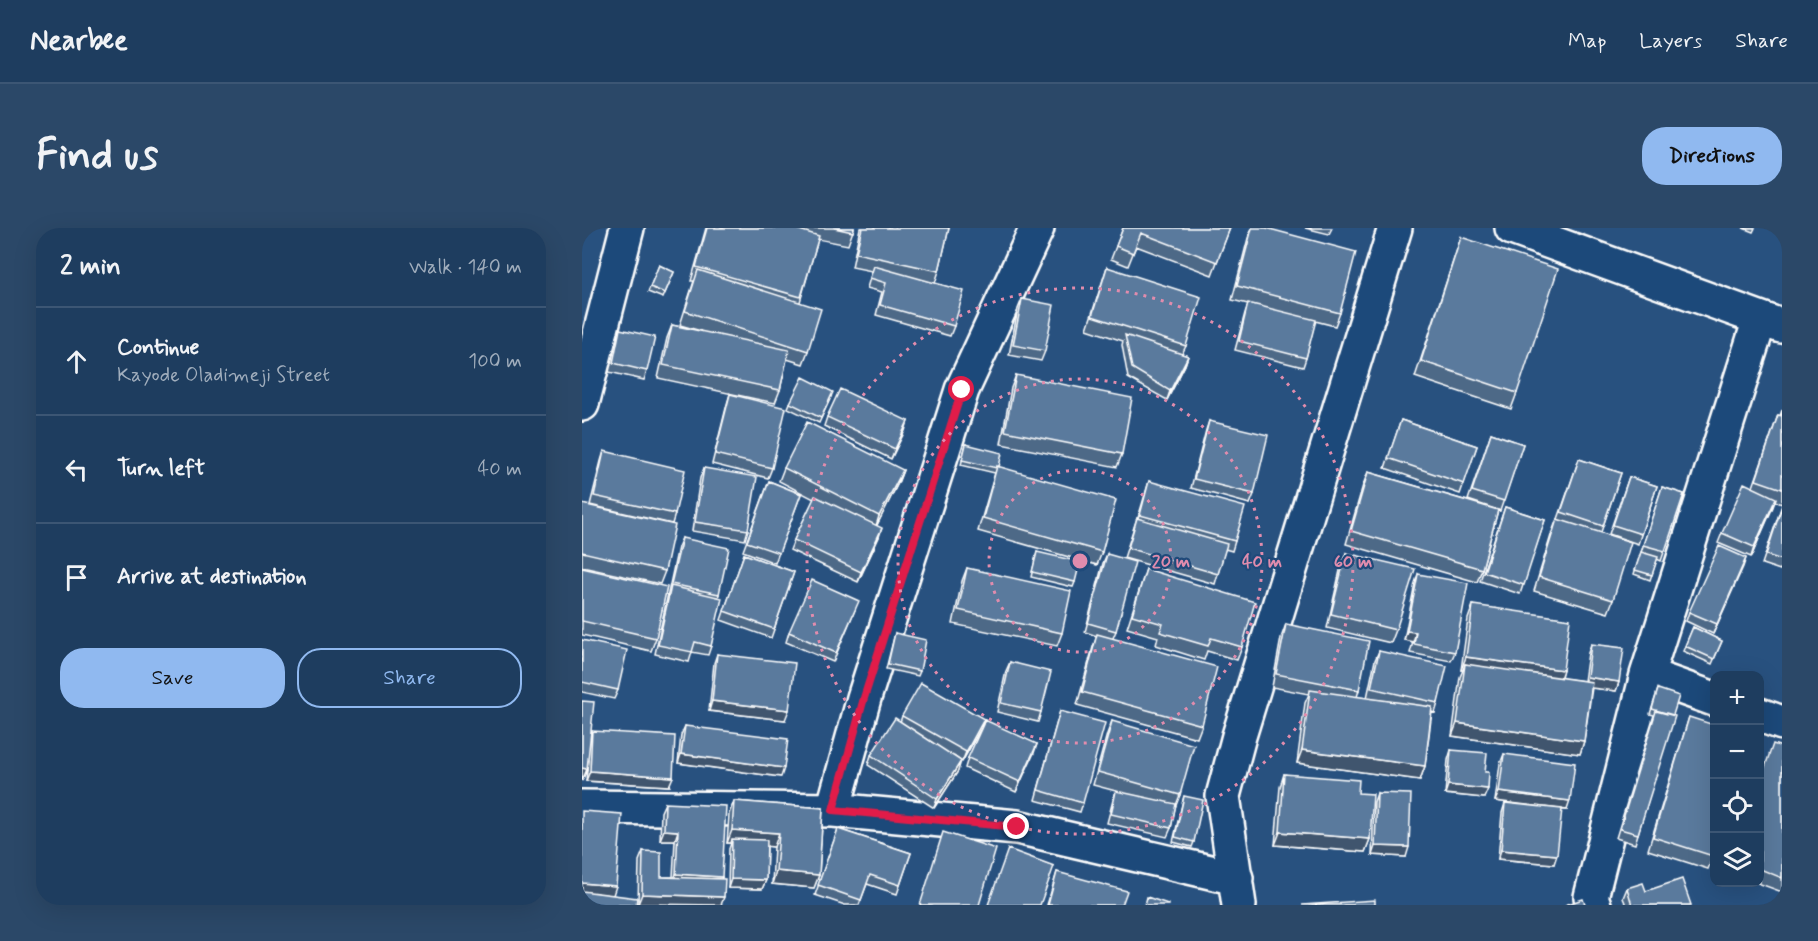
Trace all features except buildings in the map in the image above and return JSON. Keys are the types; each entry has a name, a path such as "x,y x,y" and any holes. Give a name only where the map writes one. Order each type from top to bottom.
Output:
{"street":[{"path":"582,404 627,228"},
{"path":"833,810 864,698 962,390 1037,228"},
{"path":"582,807 833,810 1017,827 1238,891 1223,796 1239,736 1395,228"},
{"path":"1512,228 1771,322 1647,675 1592,901"},
{"path":"1647,675 1710,698"},
{"path":"1764,716 1782,723"}],"route":[{"path":"962,390 864,698 833,810 1017,827"}]}
